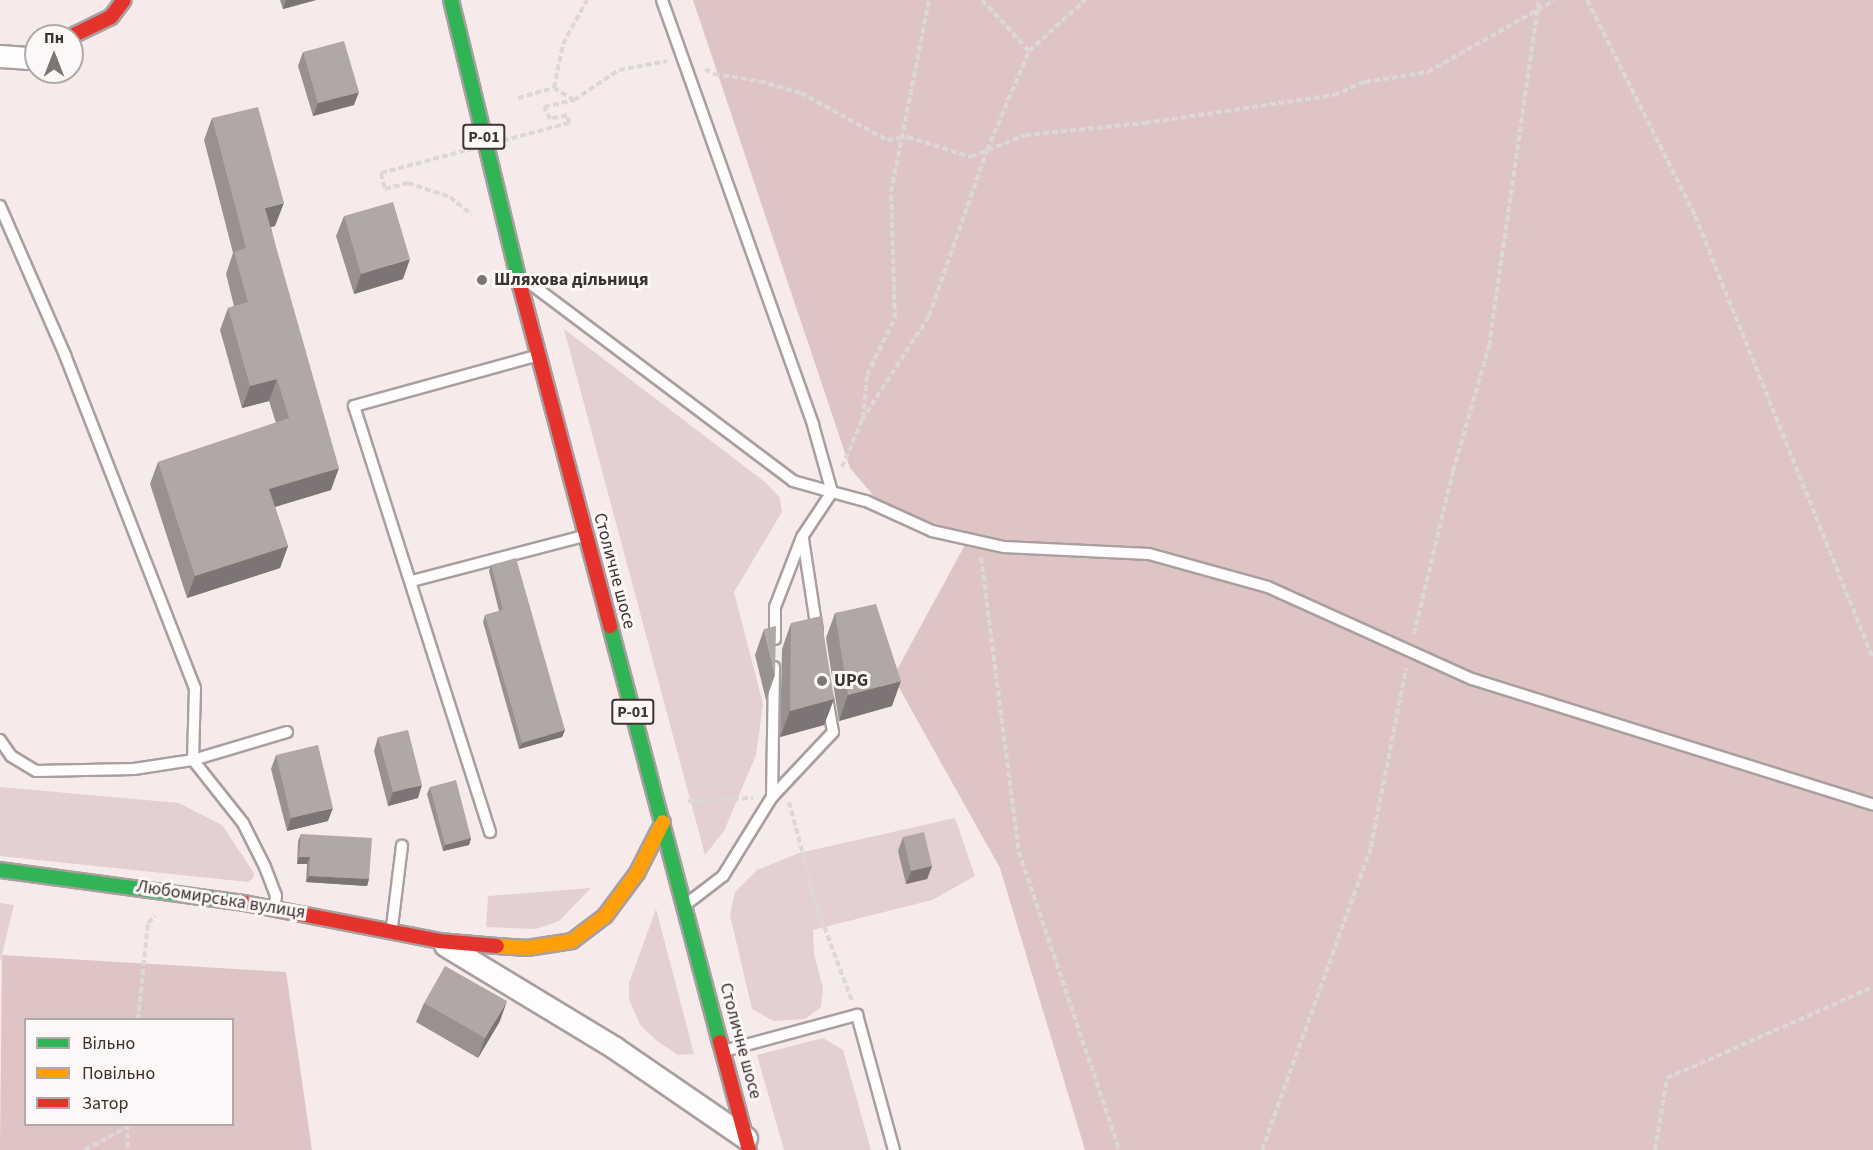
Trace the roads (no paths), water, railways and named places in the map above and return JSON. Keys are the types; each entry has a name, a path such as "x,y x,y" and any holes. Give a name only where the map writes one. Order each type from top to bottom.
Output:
{"main road":[{"path":"84,30 111,16 124,0"},
{"name":"Столичне шосе","path":"451,0 538,355 748,1144"},
{"name":"Любомирська вулиця","path":"0,870 180,892 392,930 439,942 527,948 572,941 605,916 637,873 663,822"}],"street":[{"path":"0,56 24,58"},
{"name":"Любомирська вулиця","path":"439,942 615,1048 748,1144"}],"lane":[{"path":"662,0 813,425 832,492 802,537 775,607 772,797"},
{"path":"0,206 65,355 195,688 193,760 243,823 273,886 275,908"},
{"path":"517,274 793,481 866,501 932,531 979,542 1004,547 1149,554 1268,587 1472,679 1873,805"},
{"path":"490,832 412,581 354,406 538,355"},
{"path":"412,581 586,535"},
{"path":"802,537 818,640"},
{"path":"685,905 723,876 772,797 833,732 825,686"},
{"path":"0,740 11,756 36,771 134,770 193,760 286,732"},
{"path":"392,930 402,846"},
{"path":"724,1051 857,1016 894,1150"}],"place":[{"name":"Шляхова дільниця","path":"482,280"},
{"name":"UPG","path":"822,681"}]}
